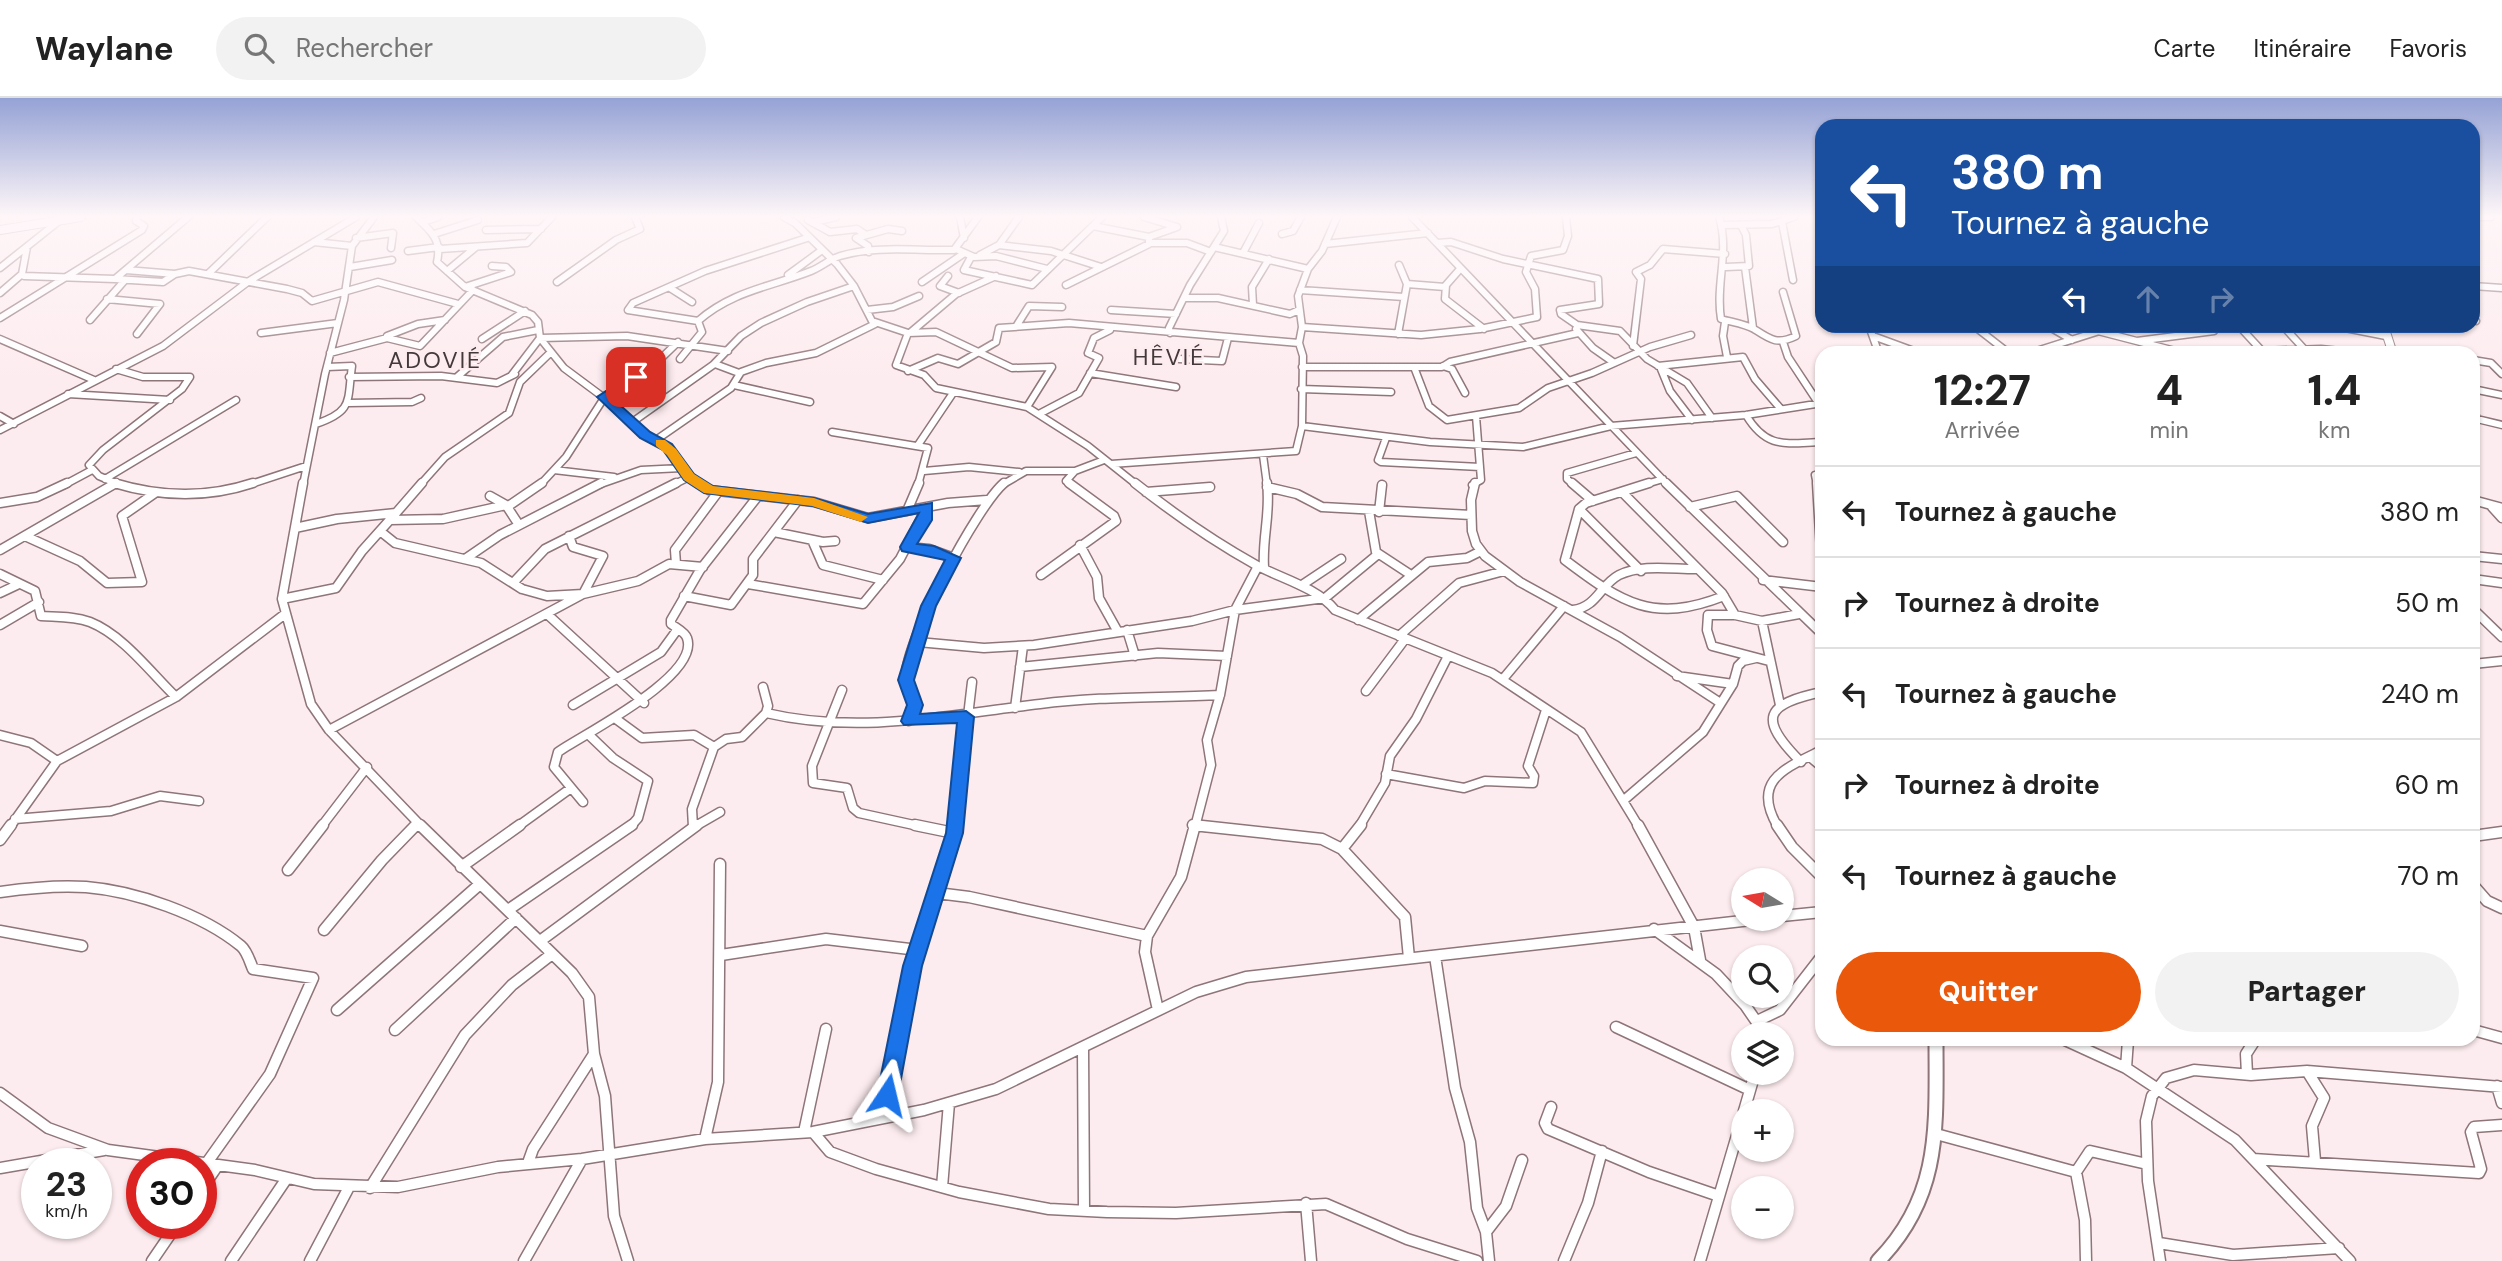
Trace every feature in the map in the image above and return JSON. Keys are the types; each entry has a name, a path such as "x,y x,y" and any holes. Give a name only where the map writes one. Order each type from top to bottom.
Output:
{"street":[{"path":"0,293 24,276 26,271"},
{"path":"0,318 76,271"},
{"path":"115,279 124,271"},
{"path":"142,271 175,274 188,271"},
{"path":"191,271 302,293 309,301 345,294 378,282 458,304"},
{"path":"0,429 163,346 265,271"},
{"path":"349,271 306,466 282,599 285,614 311,704 329,730 461,867 572,973 589,997 594,1054 605,1096 612,1154 614,1216 628,1261"},
{"path":"447,271 465,287 525,311 536,319 540,338 550,354 564,368 604,398 631,423 667,447 689,477 718,492 798,500 868,518 987,500"},
{"path":"465,287 510,271"},
{"path":"557,282 572,271"},
{"path":"704,271 633,303 628,310 677,320 698,321 715,306 787,277 809,271"},
{"path":"787,277 794,271"},
{"path":"841,271 854,286 875,324"},
{"path":"922,282 938,271"},
{"path":"974,271 1032,285 1046,271"},
{"path":"1066,285 1093,271"},
{"path":"1170,333 1176,314 1200,271"},
{"path":"1253,305 1252,287 1262,271"},
{"path":"924,471 969,467 1019,472 1042,468 1075,471 1107,462 1296,451 1302,426 1300,290 1307,271"},
{"path":"1398,334 1407,284 1402,271"},
{"path":"1458,271 1445,287 1446,301 1461,308 1484,329"},
{"path":"1462,271 1636,453 1763,580 1815,627"},
{"path":"1302,327 1398,334 1484,329 1512,323 1539,314 1535,289 1526,271"},
{"path":"1564,271 1598,279 1600,304 1571,306 1560,310 1561,314 1577,325 1616,329 1660,368 1687,383 1712,418"},
{"path":"1631,354 1641,279 1637,271"},
{"path":"1725,271 1720,289 1719,317 1725,322 1753,328"},
{"path":"1746,271 1753,328 1763,339 1783,342 1796,336 1783,292"},
{"path":"1791,271 1793,280"},
{"path":"24,276 163,282 175,274"},
{"path":"948,276 940,286 959,293"},
{"path":"996,276 959,293 909,333 894,363 908,371 924,375 936,388 1027,407 1107,462 1186,524 1325,598 1335,610 1503,679 1581,732 1625,800 1694,927 1700,960"},
{"path":"90,320 125,280"},
{"path":"1407,284 1445,287"},
{"path":"631,423 715,364 761,323 807,302 854,286"},
{"path":"2480,286 2502,288"},
{"path":"670,288 692,302"},
{"path":"381,338 394,338 410,346 421,346 472,290"},
{"path":"1300,290 1404,297"},
{"path":"867,310 893,307 919,296"},
{"path":"1184,298 1218,298 1290,314 1299,310"},
{"path":"107,299 160,304 137,334"},
{"path":"1017,325 1029,306 1062,307"},
{"path":"1111,310 1176,314"},
{"path":"482,339 525,311"},
{"path":"330,353 418,324 445,320"},
{"path":"680,359 702,332 698,321"},
{"path":"1725,322 1723,336 1727,357"},
{"path":"261,334 338,323"},
{"path":"908,371 938,358 958,364 996,342 1001,326 1069,323 1299,343"},
{"path":"715,364 739,373 766,363 816,353 875,324 909,333 936,332 1012,368 1052,367 1027,407"},
{"path":"1577,325 1574,327 1578,333 1613,362"},
{"path":"1039,414 1073,398 1099,357 1088,353 1093,340 1113,328"},
{"path":"491,334 538,330"},
{"path":"1443,366 1450,362 1578,333"},
{"path":"1872,333 1876,346"},
{"path":"1983,333 2000,346"},
{"path":"2060,333 2072,340"},
{"path":"2052,346 2092,333"},
{"path":"2105,333 2151,346"},
{"path":"2134,341 2198,333"},
{"path":"2245,333 2257,346"},
{"path":"2289,333 2301,346"},
{"path":"2371,333 2386,336"},
{"path":"2386,333 2390,346"},
{"path":"457,377 485,356 503,337 511,334"},
{"path":"1414,367 1427,404 1440,418 1476,416 1519,408 1548,388 1631,354 1691,335"},
{"path":"540,338 604,336 678,342 728,351"},
{"path":"1873,336 1900,346"},
{"path":"0,338 94,380"},
{"path":"511,376 540,338"},
{"path":"1179,359 1222,361 1228,338"},
{"path":"390,520 452,518 507,506 534,492 554,470 604,398 652,367 678,342"},
{"path":"1783,342 1788,358 1815,396"},
{"path":"282,599 336,588 380,531 445,457 509,413 520,382 550,354"},
{"path":"1660,368 1727,357 1746,359 1755,379 1780,408"},
{"path":"2480,361 2491,363 2502,374"},
{"path":"316,424 340,416 346,411 348,403 352,366 327,367"},
{"path":"349,377 457,377 497,383 536,366"},
{"path":"1301,367 1443,366 1452,369 1465,393"},
{"path":"1660,368 1670,391 1692,419"},
{"path":"116,369 143,377 190,377 186,385 170,400 89,460 92,470 105,478 156,492 229,490 306,466"},
{"path":"656,440 734,385 739,373"},
{"path":"1090,373 1177,387"},
{"path":"734,385 810,402"},
{"path":"1301,389 1391,392"},
{"path":"2480,390 2502,395"},
{"path":"919,445 953,393"},
{"path":"68,394 170,400"},
{"path":"348,403 412,402 421,398"},
{"path":"105,478 236,400"},
{"path":"1302,426 1386,438 1523,447 1611,426 1746,415 1815,404"},
{"path":"1746,415 1755,433 1766,441 1815,442"},
{"path":"0,416 14,424"},
{"path":"1476,416 1481,480 1472,485 1471,515 1474,539 1481,551 1504,571 1656,659 1676,676 1719,702"},
{"path":"2480,419 2502,425"},
{"path":"831,432 919,445 930,451 907,510"},
{"path":"1386,438 1379,461 1480,467"},
{"path":"1593,500 1567,479 1567,473 1636,453"},
{"path":"1158,1010 1145,952 1147,936 1181,877 1211,765 1207,740 1220,695 1235,610 1261,566 1270,508 1263,455"},
{"path":"465,559 519,525 614,477 641,470 682,468"},
{"path":"0,503 25,502 41,497 92,470"},
{"path":"554,470 614,477"},
{"path":"1041,575 1116,521 1114,516 1066,481 1075,471"},
{"path":"909,721 915,705 906,677 928,606 987,500 1000,485 1019,472"},
{"path":"513,583 535,563 543,550 689,477"},
{"path":"1663,480 1593,500 1578,509 1565,560 1607,589 1651,609 1696,606 1724,596"},
{"path":"0,550 117,483"},
{"path":"1379,512 1382,485"},
{"path":"1267,486 1297,494 1320,507 1471,515"},
{"path":"1146,492 1210,487"},
{"path":"24,536 80,561 107,583 142,582 122,516 125,511 156,492"},
{"path":"676,564 675,550 718,492"},
{"path":"1622,492 1724,596 1735,615"},
{"path":"490,496 507,506 519,525"},
{"path":"583,802 554,766 558,752 644,703 667,681 683,656 688,640 671,620 703,567 758,496"},
{"path":"1690,507 1737,496 1783,542"},
{"path":"684,596 731,605 754,571 752,559 798,500"},
{"path":"2480,503 2502,508"},
{"path":"748,583 860,605 868,602 925,520 927,507"},
{"path":"2492,507 2502,518"},
{"path":"1578,509 1641,571"},
{"path":"1369,511 1371,544 1377,555 1411,575"},
{"path":"295,528 337,519 396,513"},
{"path":"380,531 395,542 491,568 538,595 583,594 638,582 663,566 676,564 703,567"},
{"path":"774,531 812,540 835,541"},
{"path":"329,730 583,594 603,556 573,547 569,536"},
{"path":"812,540 823,565 883,580"},
{"path":"1080,545 1097,578 1099,598 1122,631 1135,656"},
{"path":"907,547 929,549 954,558"},
{"path":"1359,620 1433,559 1464,561 1481,551"},
{"path":"918,642 984,648 1023,646 1192,621 1235,610 1325,598 1377,555"},
{"path":"2480,557 2502,559"},
{"path":"1302,585 1341,559"},
{"path":"1573,610 1585,608 1617,577 1641,571 1695,569"},
{"path":"1366,691 1402,637 1459,583 1504,571"},
{"path":"0,574 35,591 41,616 86,621 118,641 176,697"},
{"path":"1763,580 1815,586"},
{"path":"2480,580 2502,583"},
{"path":"0,593 19,584"},
{"path":"0,625 39,602"},
{"path":"1503,679 1564,606"},
{"path":"0,840 57,761 83,744 134,722 176,697 285,614"},
{"path":"547,614 644,703"},
{"path":"1769,661 1717,648 1709,643 1708,615 1735,615 1762,621 1799,614"},
{"path":"2480,616 2502,637"},
{"path":"1808,620 1815,620"},
{"path":"1762,621 1780,705"},
{"path":"573,705 661,652 677,630"},
{"path":"1015,708 1023,646"},
{"path":"1020,667 1164,653 1227,656"},
{"path":"1342,849 1363,822 1385,783 1390,756 1416,719 1448,656"},
{"path":"1625,800 1703,732 1719,702 1733,684 1738,666 1743,661 1756,658"},
{"path":"2480,663 2502,661"},
{"path":"1676,676 1733,684"},
{"path":"884,1117 902,1006 954,833 972,682"},
{"path":"693,827 690,818 692,809 714,747 726,739 742,737 766,713 768,706 763,687"},
{"path":"842,690 812,766 813,783 848,788 853,808 859,813 954,833"},
{"path":"1815,694 1780,705 1775,712 1776,734 1815,764"},
{"path":"766,713 789,721 909,721 966,717 1015,708 1220,695"},
{"path":"1386,774 1464,788 1485,781 1526,785 1533,783 1534,776 1528,766 1546,710"},
{"path":"616,719 642,738 694,735 714,747"},
{"path":"508,910 624,833 638,818 648,781 613,758 588,734"},
{"path":"0,735 31,743 57,761"},
{"path":"1815,754 1775,777 1769,784 1767,793 1776,825 1784,838 1796,854 1815,871"},
{"path":"288,870 367,767"},
{"path":"461,867 571,788"},
{"path":"15,818 111,811 160,796 199,801"},
{"path":"540,942 693,827 719,812"},
{"path":"324,930 382,860 418,823"},
{"path":"1193,825 1322,839 1342,849 1405,917 1409,958"},
{"path":"2480,835 2502,832"},
{"path":"705,1139 718,1082 720,864"},
{"path":"337,1010 480,884"},
{"path":"0,892 26,888 87,887 152,901 193,916 243,947 247,962 253,969 313,978 270,1074 217,1149"},
{"path":"937,893 969,897 1147,936"},
{"path":"2480,893 2487,901 2502,908"},
{"path":"1794,915 1815,913"},
{"path":"395,1030 516,918"},
{"path":"218,1165 286,1178 370,1188 421,1183 528,1163 582,1159 705,1139 808,1132 949,1103 996,1089 1196,992 1246,977 1296,969 1731,923"},
{"path":"1654,929 1686,954 1700,960 1757,1021 1780,1010 1815,965"},
{"path":"0,931 82,946"},
{"path":"721,956 826,939 918,950"},
{"path":"370,1188 465,1035 513,985 552,954"},
{"path":"1435,956 1455,1088 1476,1177 1477,1208 1486,1232 1489,1261"},
{"path":"1616,1027 1750,1090"},
{"path":"808,1132 825,1029"},
{"path":"2480,1032 2502,1038"},
{"path":"1878,1261 1888,1253 1912,1217 1929,1178 1936,1134 1936,1046"},
{"path":"2079,1046 2126,1068 2156,1086 2235,1140 2350,1261"},
{"path":"2126,1068 2128,1046"},
{"path":"2247,1074 2246,1054 2251,1046"},
{"path":"1083,1048 1084,1210"},
{"path":"528,1163 533,1149 594,1054"},
{"path":"2160,1261 2147,1164 2144,1114 2156,1086 2178,1073 2190,1070 2247,1074 2307,1071 2500,1086 2502,1103"},
{"path":"2307,1071 2324,1098 2312,1126 2315,1161"},
{"path":"1748,1099 1751,1085"},
{"path":"0,1093 48,1128 103,1148"},
{"path":"942,1187 949,1103"},
{"path":"1551,1107 1545,1123 1548,1129 1649,1172 1719,1196"},
{"path":"2253,1159 2479,1173 2481,1168 2471,1132 2474,1127 2502,1125"},
{"path":"808,1132 830,1152 876,1169 942,1187 1049,1209 1176,1213 1307,1203 1343,1209 1407,1239 1477,1261"},
{"path":"1936,1134 2076,1172"},
{"path":"2086,1261 2084,1220 2076,1172 2090,1150 2147,1164"},
{"path":"1564,1261 1567,1246 1580,1222 1596,1177 1602,1151"},
{"path":"1700,1261 1731,1156"},
{"path":"524,1261 582,1159"},
{"path":"1486,1232 1506,1206 1522,1160"},
{"path":"0,1168 21,1164"},
{"path":"231,1261 286,1178"},
{"path":"310,1261 349,1187"},
{"path":"1307,1203 1311,1261"},
{"path":"152,1261 167,1239"},
{"path":"2159,1243 2233,1255 2339,1248"}],"slow traffic":[{"path":"661,443 672,452 689,477 709,490 742,496 814,502 861,517"}],"district":[{"name":"HÊVIÉ","path":"1169,357"},
{"name":"ADOVIÉ","path":"435,360"}],"route":[{"path":"636,377 603,397 645,435 667,447 689,477 709,490 742,496 814,502 868,518 927,507 925,520 907,547 929,549 954,558 928,606 906,680 915,705 915,711 909,721 966,717 954,833 948,862 912,966 902,1006 887,1095"}]}
